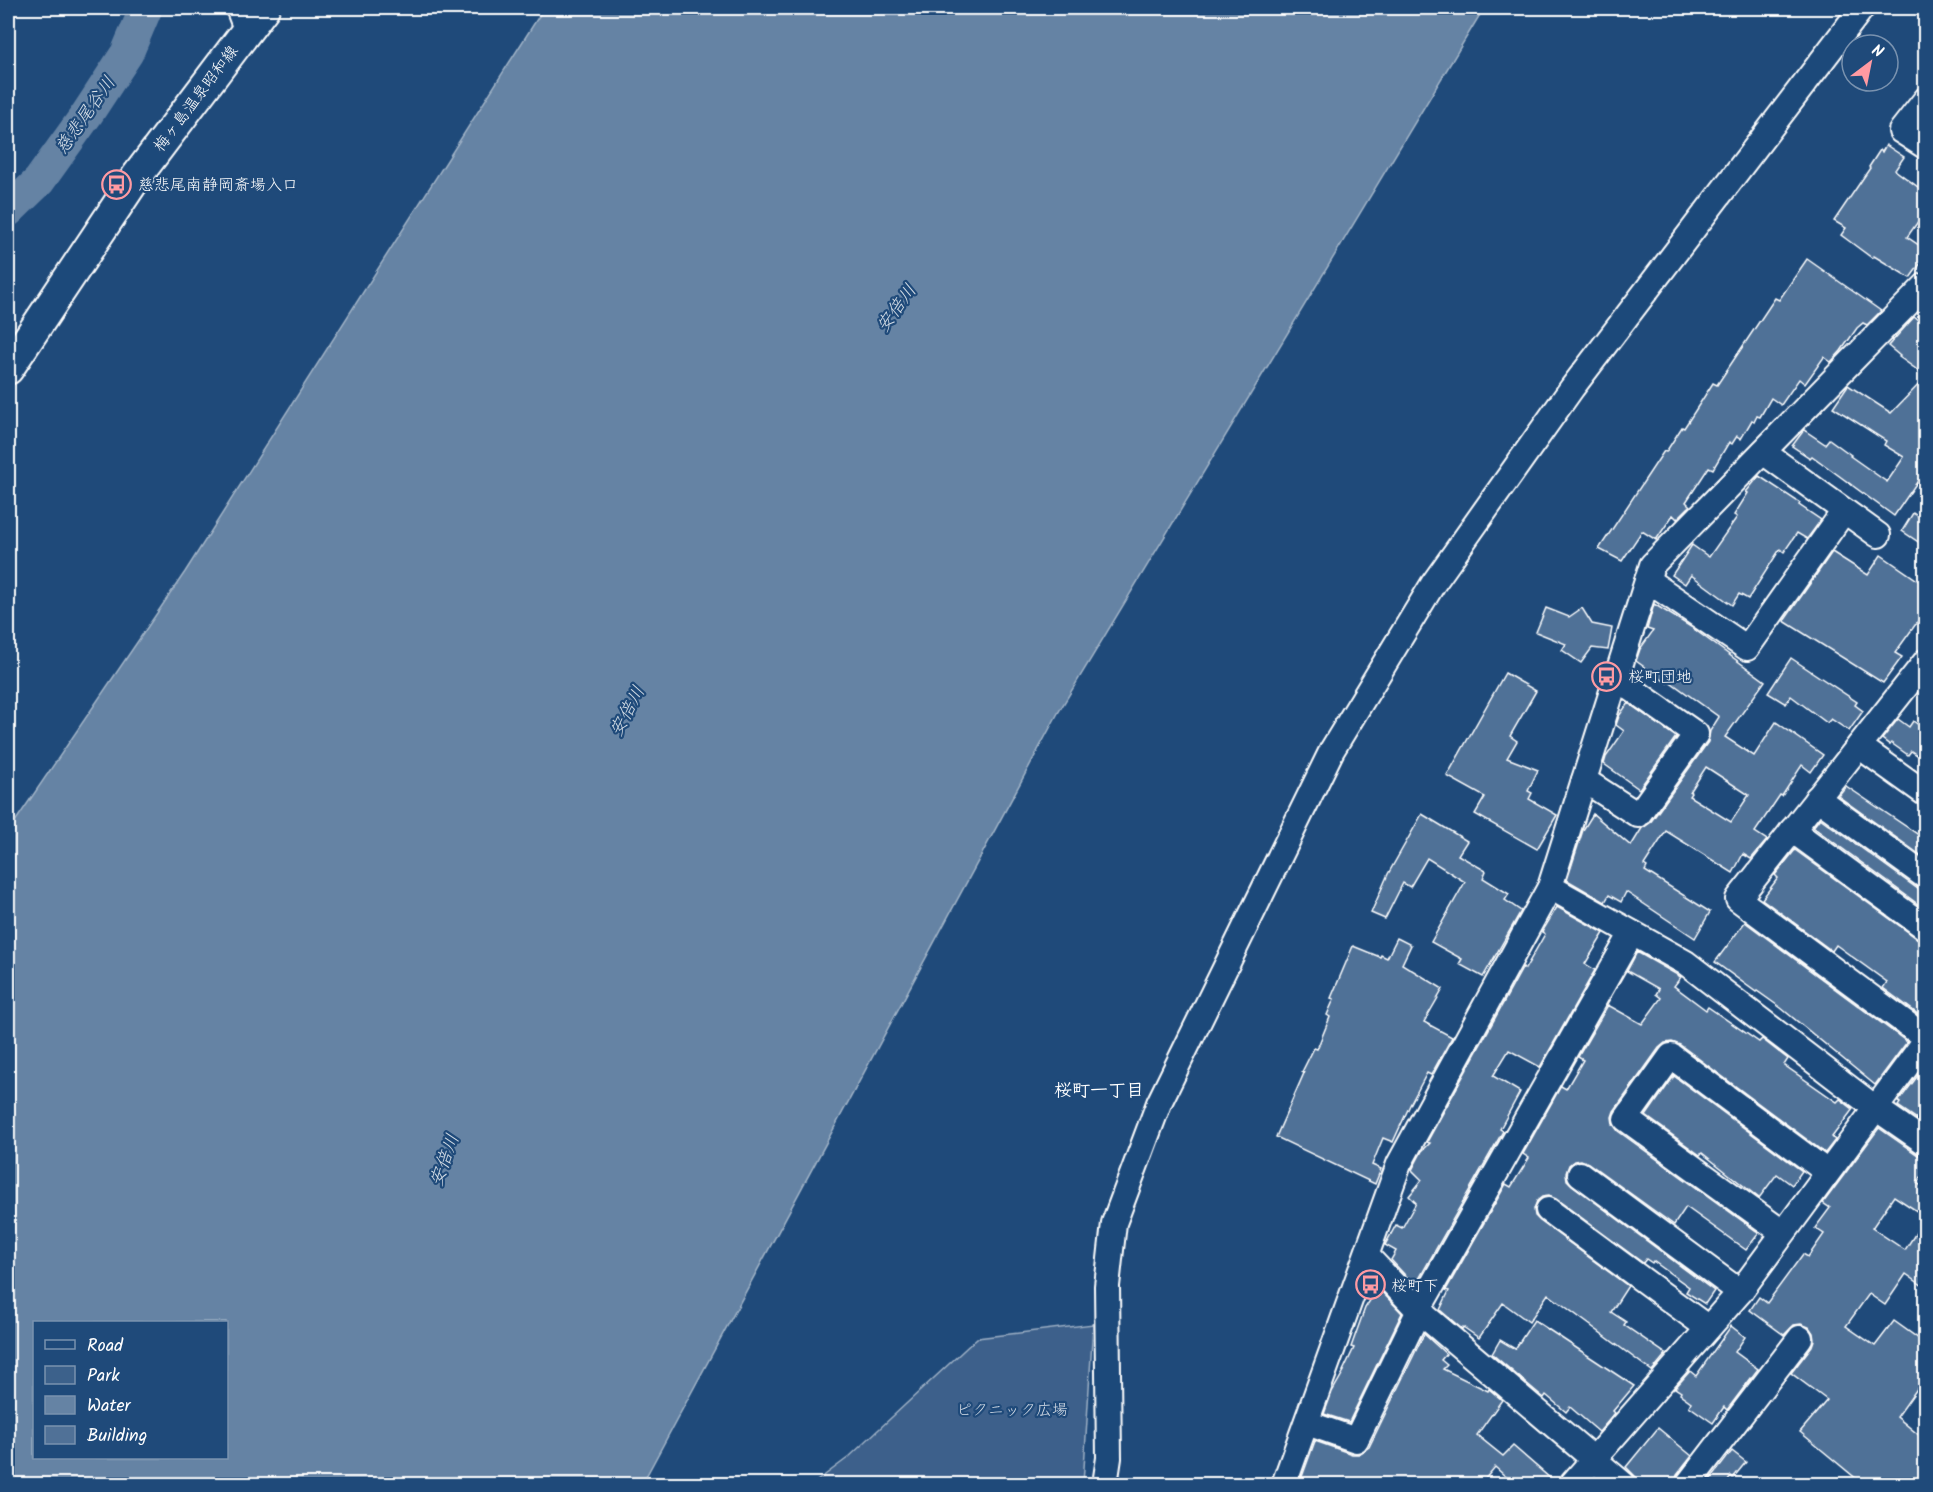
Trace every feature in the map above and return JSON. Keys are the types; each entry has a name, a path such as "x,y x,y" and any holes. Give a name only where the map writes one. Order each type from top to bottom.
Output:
{"main road":[{"name":"梅ヶ島温泉昭和線","path":"8,369 137,176 249,15"}],"street":[{"path":"1105,1485 1109,1458 1107,1286 1114,1223 1159,1103 1332,750 1446,565 1572,388 1862,8"},
{"path":"1926,99 1901,131 1926,147"},
{"path":"1284,1485 1399,1164 1550,887 1652,565 1926,285"},
{"path":"1763,452 1878,535"},
{"path":"1647,580 1747,648 1844,511"},
{"path":"1572,1485 1740,1292 1926,1039 1738,899 1926,661"},
{"path":"1584,780 1638,815 1696,734 1616,678"},
{"path":"1859,746 1926,794"},
{"path":"1817,798 1926,877"},
{"path":"1792,830 1926,928"},
{"path":"1550,887 1686,963 1874,1107 1926,1143"},
{"path":"1306,1423 1356,1440 1419,1311 1632,933"},
{"path":"1782,1232 1626,1119 1671,1056 1827,1172"},
{"path":"1580,1174 1740,1292"},
{"path":"1548,1210 1708,1328"},
{"path":"1367,1256 1419,1311 1623,1485"},
{"path":"1688,1485 1800,1338"}],"green space":[{"name":"ピクニック広場","path":"1093,1324 1083,1484 813,1484 849,1457 977,1338"}],"water":[{"name":"安倍川","path":"544,8 1484,8 1058,713 642,1484 8,1484 8,832 185,572"}],"building":[{"path":"1886,145 1904,157 1895,170 1926,193 1926,208 1907,237 1926,250 1926,256 1910,278 1874,256 1872,258 1841,235 1846,228 1834,221 1880,150 1882,152"},
{"path":"1807,259 1881,311 1867,325 1863,323 1857,328 1831,362 1824,357 1805,384 1799,379 1781,405 1771,398 1760,417 1757,416 1754,422 1752,420 1741,439 1737,436 1732,444 1729,442 1713,469 1709,467 1686,502 1690,506 1677,519 1673,515 1656,540 1642,531 1622,561 1599,549 1664,451 1666,452 1682,427 1684,428 1713,383 1717,385 1775,298 1779,300"},
{"path":"1914,317 1926,326 1926,376 1899,357 1888,346"},
{"path":"1926,377 1926,469 1894,516 1812,456 1810,458 1792,446 1804,430 1825,444 1829,439 1887,482 1904,457 1884,445 1886,441 1833,407 1848,385 1891,413"},
{"path":"1759,476 1821,520 1807,539 1797,533 1784,552 1780,549 1748,599 1739,594 1732,605 1691,575 1685,584 1672,575 1692,545 1709,557 1737,517 1734,515 1748,493 1746,492"},
{"path":"1913,513 1926,522 1926,547 1902,531"},
{"path":"1832,552 1868,575 1881,555 1926,586 1926,610 1895,653 1902,657 1883,683 1784,621"},
{"path":"1654,604 1691,627 1765,681 1725,737 1754,756 1776,722 1823,755 1811,772 1802,765 1755,832 1767,840 1751,859 1743,854 1733,873 1666,831 1644,865 1647,867 1645,871 1710,912 1695,938 1626,892 1621,902 1609,895 1605,902 1567,880 1583,830 1593,814 1631,846 1642,828 1650,823 1708,742 1710,731 1719,717 1669,681 1667,683 1636,661 1640,649 1653,631 1647,629","holes":["1706,767 1749,795 1731,822 1689,796"]},
{"path":"1546,608 1569,617 1582,608 1592,624 1612,628 1608,650 1592,648 1581,663 1562,650 1566,644 1536,632"},
{"path":"1791,658 1857,702 1855,705 1863,711 1849,731 1831,719 1827,723 1791,696 1786,704 1768,693"},
{"path":"1505,673 1536,691 1510,736 1517,741 1507,758 1538,770 1528,791 1532,793 1529,799 1557,815 1537,849 1475,814 1485,797 1447,776"},
{"path":"1628,703 1676,737 1639,789 1604,764 1606,757 1624,731 1616,725"},
{"path":"1898,719 1909,727 1913,721 1926,730 1926,761 1911,751 1908,755 1882,739"},
{"path":"1846,786 1926,840 1926,859 1838,796"},
{"path":"1422,814 1467,841 1458,855 1486,871 1483,878 1509,894 1505,900 1521,911 1483,977 1459,964 1462,959 1431,942 1465,882 1427,858 1410,887 1403,883 1385,919 1371,913 1388,874"},
{"path":"1820,818 1918,889 1926,891 1926,910 1813,827"},
{"path":"1795,850 1918,939 1926,942 1926,1020 1883,988 1887,982 1836,945 1832,951 1762,899 1778,878 1775,875"},
{"path":"1557,907 1604,933 1585,964 1595,970 1540,1067 1509,1050 1493,1076 1520,1092 1500,1129 1503,1131 1415,1286 1391,1260 1396,1251 1385,1245 1396,1225 1402,1228 1416,1203 1409,1196 1422,1180 1412,1170 1422,1151 1430,1143 1427,1142 1523,967 1525,969 1545,934 1542,932"},
{"path":"1745,922 1907,1042 1875,1085 1781,1008 1715,962"},
{"path":"1397,938 1411,945 1402,964 1443,989 1424,1022 1452,1037 1431,1075 1427,1073 1393,1142 1383,1138 1372,1165 1381,1169 1375,1184 1276,1137 1304,1073 1302,1072 1314,1048 1317,1049 1330,1017 1327,1015 1334,999 1331,998 1353,946 1387,958"},
{"path":"1637,952 1681,977 1674,986 1706,1010 1708,1007 1759,1042 1762,1039 1788,1059 1784,1065 1837,1102 1840,1099 1853,1109 1832,1137 1835,1140 1825,1153 1680,1045 1672,1042 1665,1043 1659,1048 1614,1111 1613,1124 1618,1131 1759,1233 1746,1250 1686,1207 1674,1225 1588,1163 1581,1160 1569,1165 1566,1173 1567,1180 1572,1185 1714,1291 1705,1304 1686,1292 1689,1287 1653,1261 1652,1263 1646,1259 1643,1263 1556,1199 1549,1196 1537,1201 1534,1209 1535,1216 1540,1221 1628,1286 1611,1312 1626,1322 1624,1325 1666,1354 1652,1371 1548,1294 1529,1322 1503,1303 1479,1338 1463,1327 1462,1329 1440,1310 1449,1291 1446,1290 1506,1184 1511,1187 1529,1158 1523,1154 1561,1086 1566,1089 1583,1060 1578,1057 1608,1005 1642,1024 1661,998 1656,994 1659,989 1627,971"},
{"path":"1926,1065 1926,1125 1898,1106 1900,1103 1898,1102"},
{"path":"1674,1076 1802,1171 1792,1185 1777,1174 1759,1198 1702,1153 1700,1155 1646,1116"},
{"path":"1879,1128 1918,1155 1926,1157 1926,1170 1917,1183 1926,1189 1926,1217 1926,1288 1906,1274 1885,1305 1869,1294 1846,1326 1875,1346 1894,1321 1926,1344 1926,1376 1897,1417 1926,1441 1926,1485 1864,1485 1800,1432 1827,1400 1791,1373 1812,1346 1813,1333 1809,1327 1801,1324 1794,1325 1784,1335 1750,1310 1759,1297 1767,1303 1803,1254 1808,1257 1824,1234 1815,1228 1830,1208 1823,1203","holes":["1894,1196 1926,1217 1905,1250 1872,1228"]},
{"path":"1378,1288 1402,1313 1349,1422 1324,1414 1332,1392 1354,1348 1351,1347 1365,1308"},
{"path":"1534,1320 1634,1386 1599,1432 1570,1407 1566,1412 1546,1395 1544,1398 1492,1354 1500,1340 1515,1349"},
{"path":"1731,1326 1745,1337 1735,1352 1758,1369 1727,1410 1724,1407 1713,1423 1689,1406 1691,1402 1675,1388 1690,1371 1696,1376"},
{"path":"1424,1334 1446,1354 1441,1360 1447,1365 1443,1369 1488,1391 1489,1389 1502,1400 1477,1435 1503,1456 1513,1446 1558,1485 1515,1485 1495,1467 1480,1485 1299,1485 1315,1441 1352,1454 1359,1454 1369,1447"},
{"path":"1658,1428 1692,1456 1677,1475 1674,1485 1644,1485 1626,1467"},
{"path":"1732,1451 1746,1462 1733,1478 1731,1476 1726,1485 1706,1485"}],"waterway":[{"name":"慈悲尾谷川","path":"8,211 39,181 87,114 127,53 146,8"}],"place":[{"name":"慈悲尾南静岡斎場入口","path":"117,184"},
{"name":"桜町団地","path":"1607,676"},
{"name":"桜町下","path":"1370,1285"}],"district":[{"name":"桜町一丁目","path":"1099,1090"}]}
